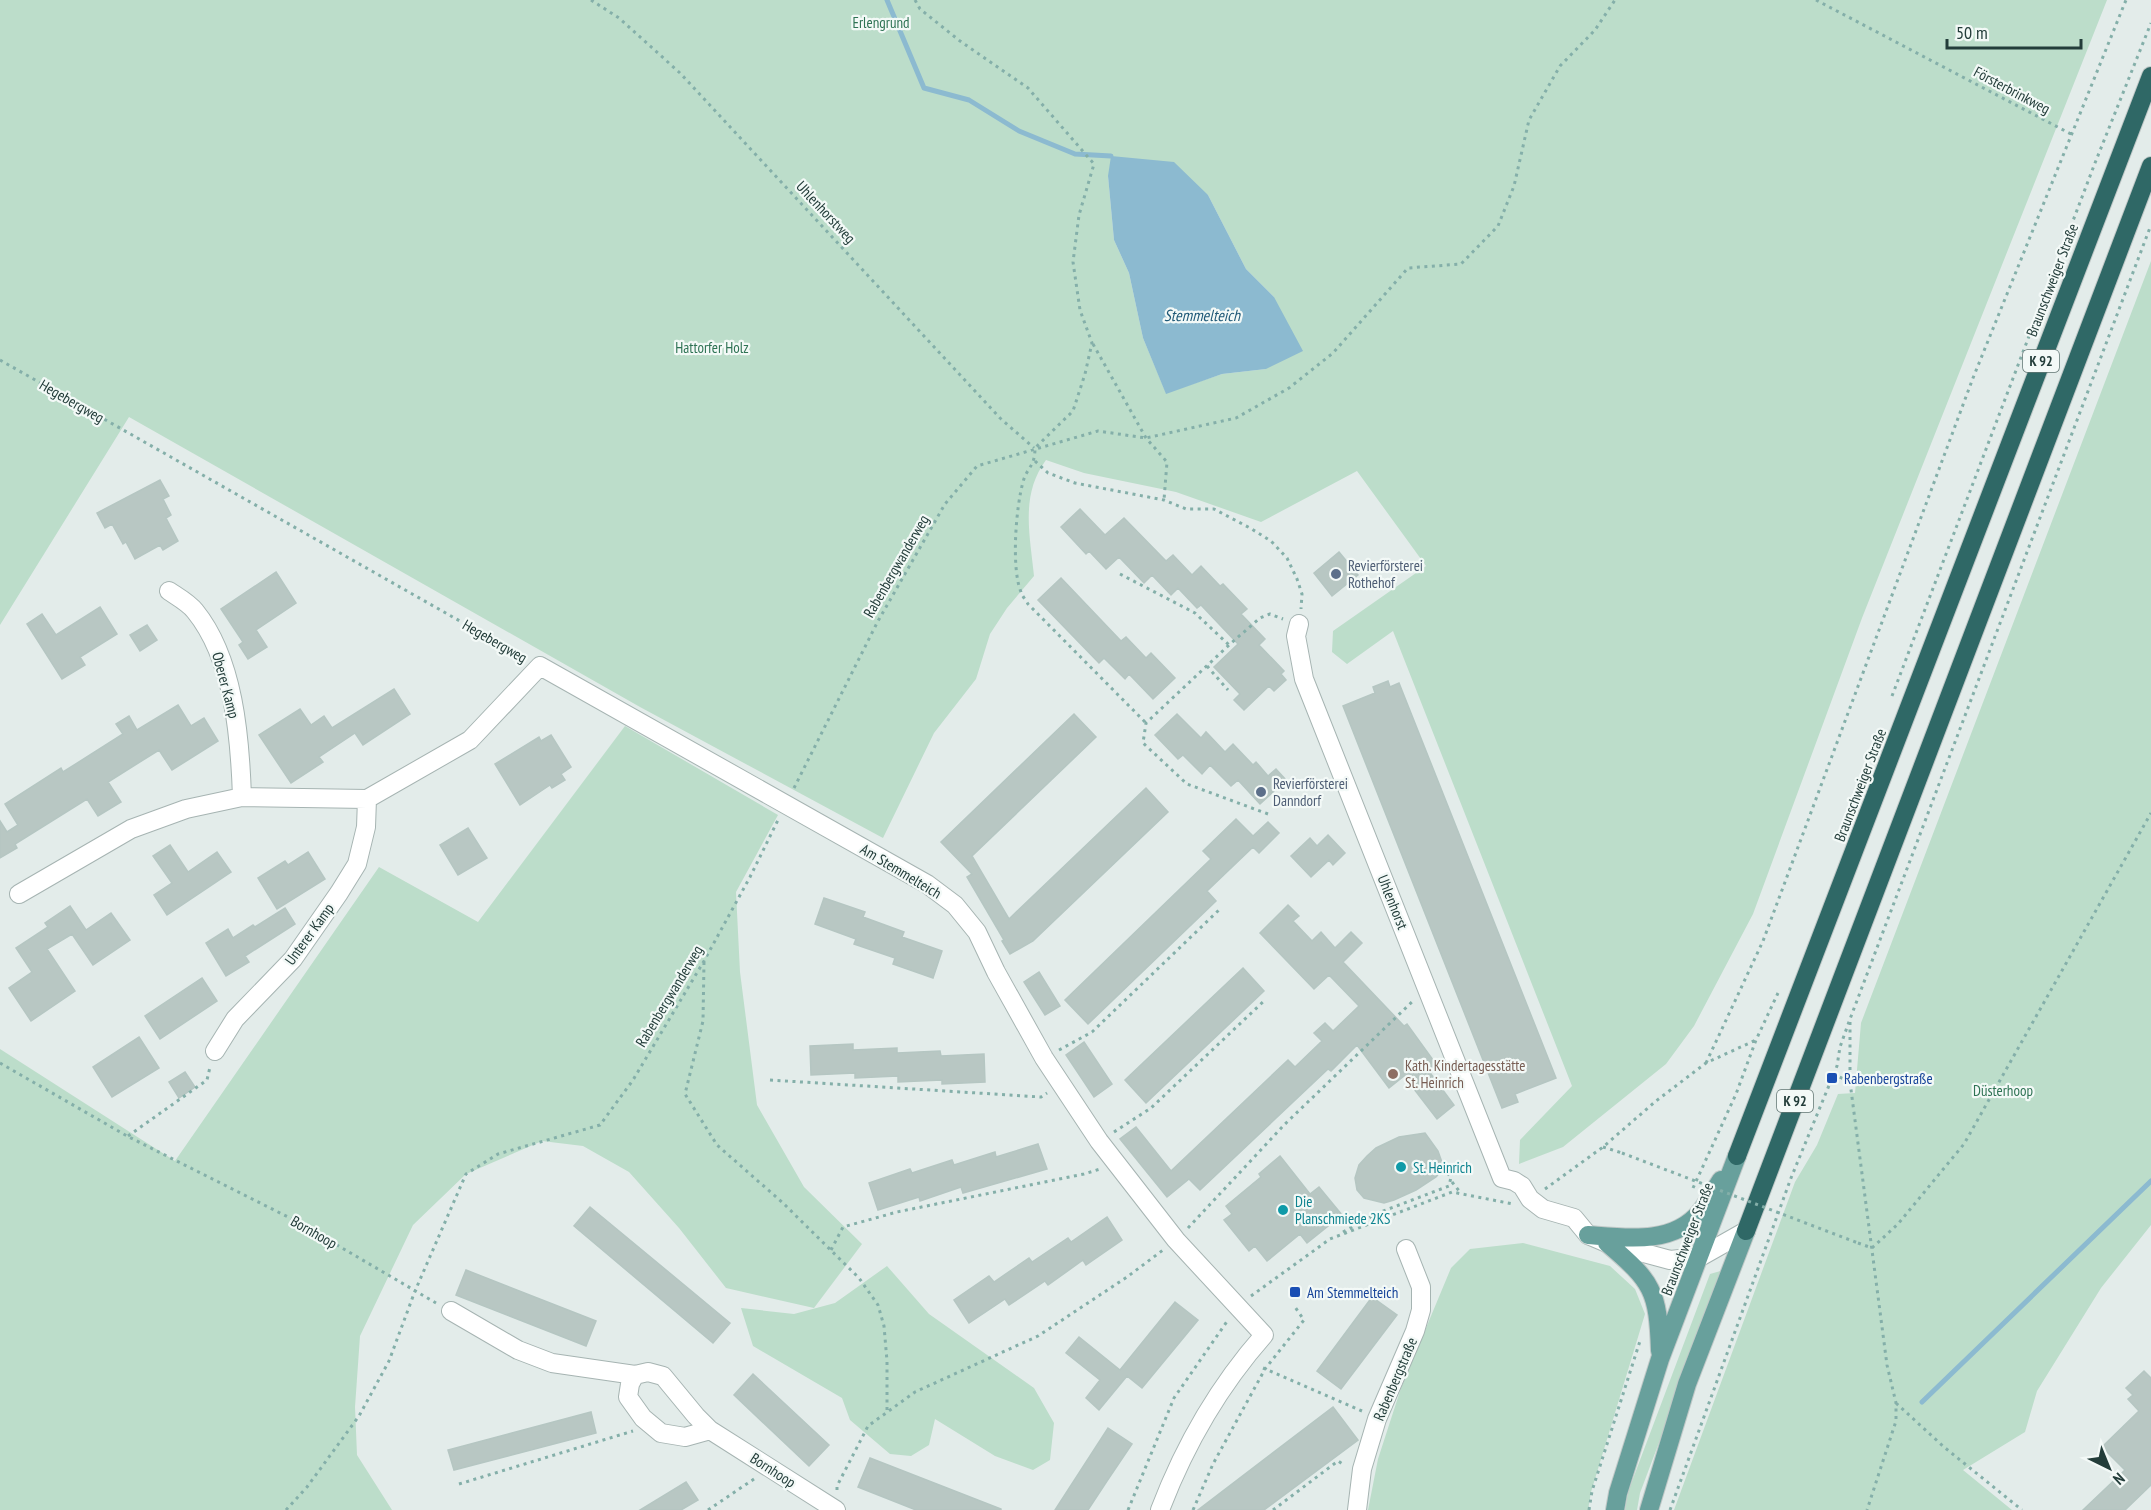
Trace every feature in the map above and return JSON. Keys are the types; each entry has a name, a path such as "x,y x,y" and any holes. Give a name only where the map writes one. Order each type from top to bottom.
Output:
{"highway":[{"name":"Braunschweiger Straße","path":"1737,1156 2151,76"},
{"name":"K 92","path":"1746,1231 2151,166"}],"main road":[{"path":"1588,1235 1632,1238 1659,1236 1681,1227 1699,1213 1737,1156"},
{"name":"Braunschweiger Straße","path":"1615,1510 1618,1493 1660,1359 1737,1156"},
{"name":"K 92","path":"1649,1510 1687,1384 1746,1231"},
{"path":"1607,1243 1632,1264 1648,1283 1654,1298 1659,1323 1660,1359"}],"street":[{"name":"Oberer Kamp","path":"169,591 195,609 217,647 232,699 240,745 242,797"},
{"name":"Uhlenhorst","path":"1299,624 1296,636 1304,679 1502,1178 1522,1186 1530,1199"},
{"name":"Hegebergweg","path":"19,894 131,829 186,809 242,797 367,798 470,740 540,666"},
{"name":"Am Stemmelteich","path":"540,666 927,884 955,904 977,932 996,972 1044,1058 1099,1141 1176,1240 1264,1335 1242,1360"},
{"name":"Unterer Kamp","path":"215,1051 235,1019 293,959 357,864 366,826 367,798"},
{"path":"1530,1199 1553,1213 1574,1218 1588,1235 1607,1243 1670,1260 1700,1257 1746,1231"},
{"name":"Rabenbergstraße","path":"1357,1510 1362,1474 1377,1419 1422,1310 1421,1287 1406,1249"},
{"name":"Bornhoop","path":"450,1311 518,1350 552,1363 635,1375 648,1372 663,1376 710,1430 771,1468 837,1502"},
{"path":"1160,1510 1210,1407 1242,1360"},
{"path":"635,1375 630,1384 628,1397 643,1418 661,1433 685,1437 710,1430"}],"path":[{"name":"Uhlenhorstweg","path":"591,0 619,18 680,73 1000,418 1035,448"},
{"path":"915,0 920,9 960,41 1028,88 1094,164 1079,215 1073,262 1080,310 1092,343 1146,438 1167,462 1164,500"},
{"path":"1146,438 1236,417 1289,388 1333,353 1408,268 1461,264 1498,226 1514,186 1529,120 1539,102 1560,66 1594,30 1615,0"},
{"name":"Försterbrinkweg","path":"1816,0 2070,134"},
{"path":"1706,1063 1763,941 1973,378 2126,0"},
{"path":"1890,703 2086,184 2151,23"},
{"path":"1670,1510 1791,1178 1837,1066 1840,1047 1850,1019 2151,225"},
{"path":"1092,343 1073,411 1035,448 1035,461 1023,480 1015,538 1017,575 1020,592 1028,604 1146,723"},
{"name":"Hegebergweg","path":"0,360 540,666"},
{"name":"Rabenbergwanderweg","path":"286,1510 307,1487 359,1416 389,1361 415,1291 466,1174 498,1154 600,1125 633,1080 704,961 750,877 878,621 945,504 977,466 1098,431 1146,438"},
{"path":"1035,461 1048,473 1075,483 1164,500 1186,509 1214,509 1272,542 1287,558 1302,594 1299,624 1270,614 1260,618 1146,723 1143,742 1187,784 1268,814"},
{"path":"1120,574 1195,613 1229,645"},
{"path":"1207,666 1228,690"},
{"path":"1872,1248 1898,1224 1964,1144 2151,813"},
{"path":"1044,1058 1092,1032 1220,909"},
{"path":"704,961 703,1021 686,1094 717,1145 783,1203 859,1278 878,1305 884,1326 887,1361 887,1412"},
{"path":"1330,1239 1452,1192 1512,1204 1530,1199 1603,1147 1656,1101 1706,1063 1756,1040 1782,987"},
{"path":"837,1502 837,1486 868,1425 915,1392 1038,1336 1127,1277 1176,1240 1285,1124 1427,988"},
{"path":"1099,1141 1151,1108 1265,1000"},
{"path":"1850,1019 1850,1082 1887,1365 1896,1403 1896,1421 1867,1510"},
{"path":"127,1136 207,1080 215,1051"},
{"name":"Bornhoop","path":"0,1063 127,1136 296,1221 450,1311"},
{"path":"1833,1074 1850,1082"},
{"path":"770,1080 1041,1097 1060,1083"},
{"path":"1603,1147 1872,1248"},
{"path":"831,1251 843,1227 897,1212 1084,1174 1116,1163"},
{"path":"1440,1172 1452,1177 1452,1182 1461,1194"},
{"path":"1128,1510 1174,1398 1237,1306 1330,1239 1378,1213 1449,1186 1452,1182"},
{"path":"1193,1510 1213,1464 1265,1369 1304,1320 1295,1307"},
{"path":"1242,1360 1341,1401 1377,1419"},
{"path":"1896,1403 1944,1447 2022,1510"},
{"path":"459,1484 652,1425"},
{"path":"1273,1510 1338,1461 1362,1474"},
{"path":"708,1510 771,1468"}],"green space":[{"name":"Hattorfer Holz","path":"0,0 2107,0 1862,618 1753,914 1694,1026 1666,1064 1563,1147 1519,1164 1520,1140 1572,1086 1393,631 1347,664 1332,652 1333,631 1426,566 1357,471 1261,522 1176,492 1084,473 1046,460 1038,473 1030,501 1029,531 1034,576 1007,608 990,634 976,679 934,733 883,838 640,707 129,417 0,625","holes":["1108,176 1208,195 1246,269 1274,297 1266,369 1222,374 1166,393 1143,338 1129,273 1114,240"]},
{"name":"Düsterhoop","path":"2151,261 2151,1225 2101,1288 2037,1391 2025,1432 1963,1470 2012,1510 1674,1510 1795,1182 1817,1145 1838,1094 1855,1093 1861,1023"},
{"path":"625,726 778,815 736,892 740,972 757,1105 804,1187 862,1244 814,1308 726,1288 679,1228 629,1172 583,1146 542,1141 466,1174 413,1225 360,1336 355,1407 357,1455 392,1510 0,1510 0,1049 175,1161 379,867 478,922"},
{"path":"1523,1243 1610,1266 1635,1289 1645,1314 1591,1492 1588,1510 1368,1510 1378,1459 1401,1388 1451,1268 1470,1249"},
{"path":"887,1266 929,1314 1034,1388 1054,1423 1050,1460 1033,1470 995,1456 935,1419 929,1445 911,1456 890,1454 850,1420 842,1398 753,1346 741,1308 794,1314 835,1303"},
{"path":"1724,1270 1640,1493 1637,1510 1625,1510 1628,1492 1710,1274"}],"water":[{"name":"Stemmelteich","path":"1111,156 1174,162 1208,195 1246,269 1274,297 1303,351 1266,369 1222,374 1166,394 1143,338 1129,273 1114,240 1108,176"}],"building":[{"path":"160,480 169,496 163,499 171,515 166,518 178,541 163,550 160,545 135,559 126,542 123,544 112,524 105,528 97,513"},
{"path":"1080,509 1105,535 1124,518 1166,561 1173,555 1192,575 1201,566 1220,586 1223,584 1247,609 1241,614 1265,639 1259,645 1284,671 1281,674 1286,680 1274,691 1269,686 1244,710 1234,700 1240,694 1214,667 1238,644 1201,605 1197,608 1178,588 1171,595 1152,575 1144,583 1119,557 1106,569 1089,551 1086,554 1061,527"},
{"name":"Revierförsterei Rothehof","path":"1339,552 1358,575 1332,596 1314,573"},
{"path":"276,572 296,603 256,630 267,647 248,659 239,645 243,642 221,609"},
{"path":"1061,578 1121,641 1126,637 1146,658 1151,653 1175,678 1153,699 1129,674 1125,679 1104,658 1099,663 1038,600"},
{"path":"100,607 117,634 80,657 85,665 62,679 27,624 42,614 56,635"},
{"path":"147,625 157,640 140,651 130,635"},
{"path":"1388,681 1390,687 1399,683 1556,1078 1515,1094 1518,1102 1502,1108 1343,706 1375,693 1373,687"},
{"path":"394,689 410,714 363,745 355,733 319,757 323,762 291,783 259,735 300,709 311,725 324,716 332,728"},
{"path":"178,705 191,726 204,718 218,741 172,770 159,750 108,782 121,802 98,816 87,799 15,844 17,848 0,858 0,821 7,832 18,825 5,804 61,768 63,772 123,734 116,724 129,716 137,730"},
{"path":"1074,714 1096,737 972,856 1009,919 1146,788 1168,812 1033,941 1010,954 967,877 972,874 941,842"},
{"path":"1177,714 1201,738 1206,732 1225,752 1233,744 1253,765 1256,762 1268,776 1276,769 1286,780 1260,804 1238,780 1231,786 1210,765 1202,774 1183,755 1178,759 1155,735"},
{"path":"551,735 571,767 561,774 565,780 552,788 550,785 520,805 495,764 539,737 541,741"},
{"path":"1236,819 1253,836 1268,822 1279,833 1259,853 1253,847 1207,891 1216,901 1088,1024 1065,1000 1211,859 1203,851"},
{"path":"468,828 487,858 458,875 440,845"},
{"path":"1328,835 1345,853 1333,865 1329,860 1311,877 1291,856 1310,838 1317,846"},
{"path":"170,845 188,872 217,852 231,872 167,915 154,895 172,883 153,856"},
{"path":"308,852 325,879 277,909 258,878 285,861 288,865"},
{"path":"824,898 865,912 863,917 904,932 902,937 942,951 933,978 893,964 895,958 854,944 856,939 815,924"},
{"path":"1288,905 1299,916 1293,921 1312,941 1321,932 1335,948 1351,932 1362,943 1343,962 1404,1026 1407,1024 1436,1064 1428,1070 1454,1105 1437,1119 1404,1076 1389,1088 1357,1045 1331,1071 1328,1069 1200,1190 1189,1179 1167,1197 1120,1139 1136,1127 1171,1171 1288,1060 1295,1067 1322,1041 1314,1033 1325,1023 1333,1031 1359,1006 1329,975 1314,989 1260,933"},
{"path":"70,906 86,930 111,913 130,940 93,965 72,934 47,949 75,991 31,1021 9,988 32,972 16,948 48,927 45,923"},
{"path":"285,908 295,924 245,956 249,962 226,976 206,943 228,929 233,938"},
{"path":"1243,968 1264,991 1146,1103 1125,1080"},
{"path":"1039,972 1060,1006 1045,1015 1024,982"},
{"path":"202,978 217,1001 160,1039 145,1016"},
{"path":"139,1037 159,1068 112,1097 93,1067"},
{"path":"1084,1042 1112,1084 1094,1097 1066,1055"},
{"path":"853,1044 853,1050 897,1048 897,1053 940,1051 941,1056 984,1054 985,1082 942,1084 942,1080 898,1082 898,1076 855,1078 855,1073 811,1075 810,1046"},
{"path":"185,1072 195,1087 179,1098 169,1082"},
{"name":"St. Heinrich","path":"1425,1133 1438,1151 1444,1168 1436,1177 1416,1190 1384,1203 1364,1198 1357,1190 1355,1178 1359,1165 1367,1156 1376,1148 1399,1137"},
{"path":"1038,1144 1047,1169 963,1193 961,1187 920,1201 919,1197 878,1210 869,1183 910,1169 912,1173 952,1160 954,1165 995,1152 996,1157"},
{"name":"Die Planschmiede 2KS","path":"1280,1156 1310,1194 1319,1187 1342,1215 1307,1243 1300,1234 1267,1261 1255,1246 1249,1251 1224,1220 1232,1214 1226,1206 1261,1177 1259,1174"},
{"path":"590,1207 730,1323 713,1343 574,1226"},
{"path":"1107,1217 1122,1240 1086,1265 1083,1260 1048,1285 1045,1281 1009,1305 1005,1299 969,1323 954,1300 989,1276 994,1282 1029,1258 1032,1262 1068,1238 1071,1242"},
{"path":"466,1270 596,1321 586,1346 456,1295"},
{"path":"1372,1297 1397,1315 1341,1389 1317,1371"},
{"path":"1175,1302 1198,1320 1142,1388 1127,1376 1099,1410 1086,1398 1100,1380 1066,1353 1079,1337 1120,1370"},
{"path":"2144,1371 2151,1378 2151,1485 2125,1510 2083,1510 2125,1470 2102,1447 2139,1411 2128,1399 2133,1395 2126,1388"},
{"path":"753,1374 829,1445 809,1466 734,1395"},
{"path":"1333,1407 1358,1440 1264,1510 1198,1510"},
{"path":"591,1412 596,1433 454,1470 448,1450"},
{"path":"1108,1428 1132,1444 1088,1510 1055,1510"},
{"path":"870,1458 1001,1510 916,1510 858,1487"},
{"path":"686,1482 698,1500 681,1510 640,1510"}],"waterway":[{"path":"887,0 924,88 969,100 1019,131 1075,154 1111,156"},
{"path":"1922,1402 2151,1181"}],"place":[{"name":"Revierförsterei Rothehof","path":"1336,574"},
{"name":"Revierförsterei Danndorf","path":"1261,792"},
{"name":"Kath. Kindertagesstätte St. Heinrich","path":"1393,1074"},
{"name":"Rabenbergstraße","path":"1832,1078"},
{"name":"St. Heinrich","path":"1401,1167"},
{"name":"Die Planschmiede 2KS","path":"1283,1210"},
{"name":"Am Stemmelteich","path":"1295,1292"}],"park label":[{"name":"Erlengrund","path":"881,22"}]}
